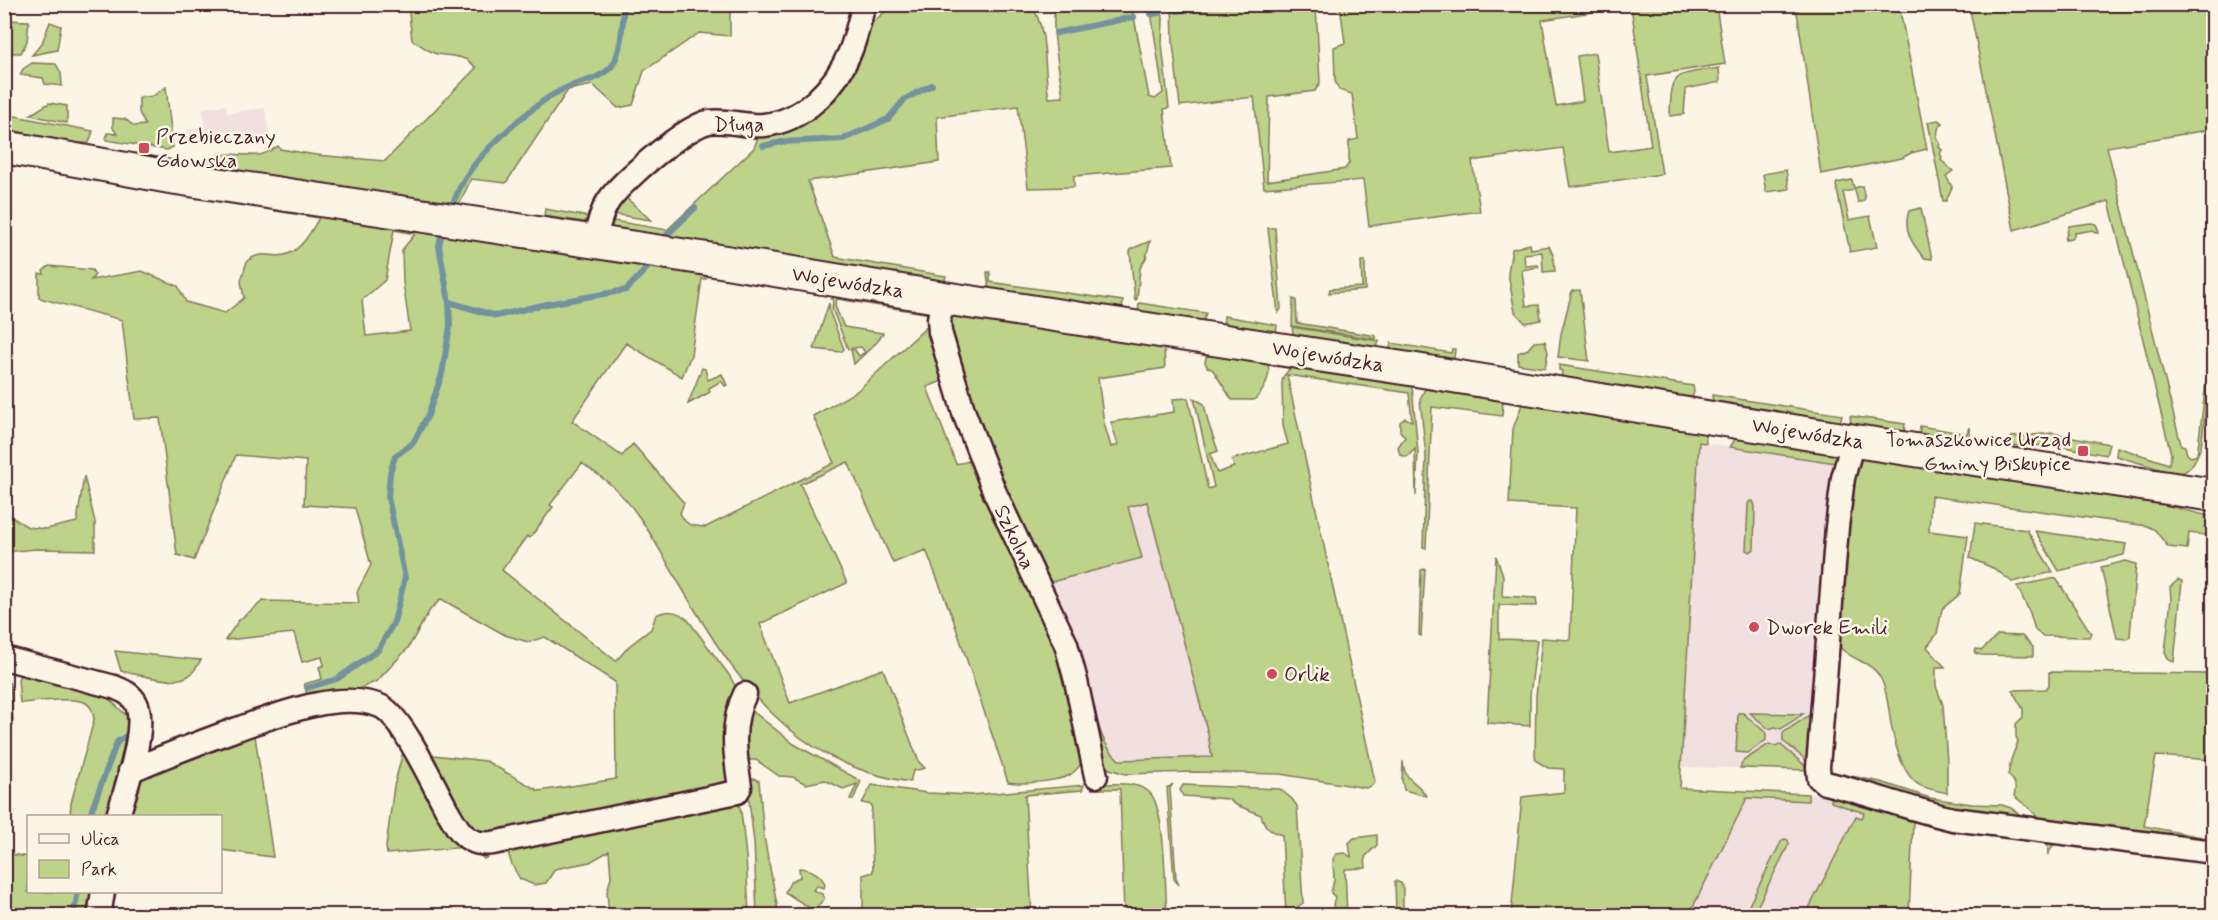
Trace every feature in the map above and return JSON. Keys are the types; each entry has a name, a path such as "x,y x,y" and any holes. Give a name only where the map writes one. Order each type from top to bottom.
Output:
{"main road":[{"name":"Wojewódzka","path":"4,147 170,177 1404,368 1853,441 2214,495"}],"street":[{"name":"Długa","path":"594,243 601,214 609,200 622,185 684,133 710,122 761,126 788,120 821,97 836,79 850,52 867,6"},
{"name":"Szkolna","path":"943,297 939,319 940,332 960,403 1004,515 1066,644 1096,776"},
{"path":"1853,441 1844,478 1837,526 1818,767 1820,777 1825,783 1953,819 2214,852"},
{"path":"4,658 114,687 131,696 140,719 135,755 118,815"},
{"path":"130,771 178,750 284,712 334,703 370,703 382,706 392,714 411,743 458,828 472,841 481,844 493,843 737,792 740,787 735,734 740,705 746,694"},
{"path":"99,915 103,893"}],"shaded area":[{"path":"226,105 227,113 265,108 269,135 261,139 246,141 207,139 189,141 187,130 205,128 203,108"},
{"path":"1131,441 1208,734 1212,757 1130,762 1119,760 1110,752 1103,742 1074,641 1043,575 1064,464"},
{"path":"1699,442 1835,463 1810,770 1680,767"},
{"path":"1750,791 1832,795 1868,807 1816,911 1909,916 1689,916"}],"green space":[{"path":"408,5 730,5 730,36 699,33 644,71 633,105 618,108 593,85 568,90 506,183 471,179 457,209 210,167 207,164 216,156 260,155 278,146 280,149 316,155 385,161 476,68 468,60 434,53 412,40"},
{"path":"1031,5 1041,26 1049,98 1063,97 1054,35 1057,5 1130,5 1149,97 1155,99 1163,93 1150,5 1161,5 1162,44 1169,108 1164,109 1171,168 1074,176 1074,187 1028,188 1018,106 937,117 939,162 808,181 835,257 946,276 944,284 605,229 608,220 667,230 754,148 760,132 787,122 864,30 887,10 902,6"},
{"path":"1172,5 1316,5 1320,83 1315,91 1269,97 1267,181 1345,169 1349,163 1349,141 1358,139 1352,94 1339,90 1335,81 1334,47 1345,43 1340,5 1716,5 1725,64 1647,76 1662,174 1570,187 1563,148 1472,161 1480,211 1369,226 1363,180 1264,188 1254,97 1180,106 1173,43","holes":["1631,6 1651,146 1609,152 1595,53 1577,56 1583,101 1556,106 1542,20"]},
{"path":"1796,5 1899,5 1927,149 1902,158 1821,174"},
{"path":"1969,5 2213,5 2213,129 2107,147 2181,445 2185,446 2187,454 2191,457 2197,455 2192,465 2181,473 2176,474 2116,456 2117,447 2169,464 2171,454 2109,201 2014,230"},
{"path":"4,20 29,21 27,41 21,53 10,53 5,42"},
{"path":"50,22 61,26 57,50 32,55 42,43"},
{"path":"32,63 56,64 61,73 62,86 45,84 43,78 20,75 23,69"},
{"path":"1719,68 1720,82 1686,89 1684,114 1670,116 1672,89 1679,77 1693,72"},
{"path":"166,87 173,147 167,150 106,140 107,133 117,134 113,128 113,118 125,119 134,126 145,125 139,112 139,98 153,96"},
{"path":"49,103 67,106 67,123 30,115"},
{"path":"5,114 93,131 89,143 75,143 5,129"},
{"path":"1938,120 1943,123 1938,129 1937,138 1942,150 1941,160 1953,171 1946,176 1952,187 1946,201 1943,201 1928,122"},
{"path":"1786,170 1789,189 1766,192 1763,174"},
{"path":"1852,180 1854,188 1862,186 1865,199 1858,202 1855,190 1843,192 1849,220 1870,216 1877,247 1850,252 1836,185"},
{"path":"623,195 651,220 612,214"},
{"path":"276,206 705,275 706,279 702,279 691,355 682,377 626,343 572,421 622,456 633,444 684,503 680,513 685,521 697,526 706,527 834,463 813,416 857,391 930,324 945,380 927,387 956,464 974,460 1059,642 1083,760 1081,764 1070,775 1058,779 1030,783 1008,782 953,619 926,550 893,563 848,462 800,484 847,583 760,624 790,703 883,669 919,762 925,768 913,771 910,782 867,772 830,756 797,735 769,710 743,681 720,649 647,528 630,505 611,485 582,463 550,505 553,507 530,538 527,536 502,570 616,661 629,646 651,629 656,615 673,612 688,620 729,675 738,691 735,788 476,836 424,754 486,761 539,791 616,779 615,682 545,637 528,642 505,635 441,599 430,610 408,648 377,681 340,697 300,702 292,697 299,700 308,697 304,684 322,679 319,667 324,665 322,657 302,662 294,633 225,640 239,620 263,601 359,603 357,592 371,565 355,508 304,505 306,461 236,455 194,560 177,555 160,418 134,419 122,320 39,298 39,274 44,274 43,271 49,266 92,270 95,275 91,280 142,271 178,286 186,302 225,313 244,298 241,281 247,261 259,255 288,254 306,239 319,218 275,211","holes":["394,230 415,234 402,250 403,282 410,331 366,336 362,300 385,280"]},
{"path":"1921,208 1932,259 1924,258 1908,230 1909,211"},
{"path":"545,209 589,217 584,222 544,216"},
{"path":"2096,224 2099,233 2093,230 2075,233 2072,239 2065,240 2069,226"},
{"path":"1268,228 1275,228 1281,309 1278,313"},
{"path":"1150,241 1146,258 1140,268 1137,299 1135,300 1130,252 1131,249"},
{"path":"1530,244 1531,249 1549,246 1555,271 1543,272 1542,252 1524,254 1525,266 1538,265 1539,267 1522,270 1526,306 1539,305 1541,320 1525,323 1515,312 1508,273 1512,249"},
{"path":"1361,261 1365,261 1365,290 1329,293 1330,289 1362,287"},
{"path":"987,272 990,272 990,282 1123,301 1122,311 989,291"},
{"path":"1580,290 1589,361 1558,357 1561,334 1572,291"},
{"path":"836,295 930,311 931,314 837,299 835,306 844,327 883,333 878,341 854,364 851,350 855,350 859,356 865,352 861,347 848,349 832,309 833,299 831,299"},
{"path":"1293,299 1296,300 1297,323 1376,336 1376,339 1292,326"},
{"path":"829,303 830,313 844,349 841,352 814,349"},
{"path":"1139,303 1206,313 1203,323 1138,314"},
{"path":"949,312 1164,347 1165,368 1098,378 1104,423 1111,447 1118,445 1111,422 1174,412 1173,399 1188,398 1208,489 1214,487 1194,398 1204,404 1218,451 1210,454 1217,473 1234,467 1232,460 1288,444 1283,426 1282,383 1283,377 1291,367 1412,386 1418,453 1416,496 1415,449 1407,457 1400,455 1398,447 1405,437 1400,431 1400,422 1405,418 1412,421 1409,393 1287,375 1375,782 1371,786 1366,788 1280,774 1194,772 1125,774 1100,763 1087,702 1092,698 1104,740 1119,760 1212,757 1208,734 1147,502 1128,507 1142,558 1047,583 1011,509 949,349"},
{"path":"1224,316 1277,325 1276,334 1223,325"},
{"path":"1292,327 1379,341 1376,351 1294,338"},
{"path":"2211,339 2208,391 2201,447 2197,455"},
{"path":"1545,341 1548,352 1545,368 1518,364 1518,353 1528,349 1534,342"},
{"path":"1391,343 1451,353 1452,349 1455,349 1454,358 1451,364 1389,354"},
{"path":"1207,354 1268,364 1268,379 1261,393 1254,400 1232,400 1213,370 1207,367 1205,362"},
{"path":"1559,365 1693,386 1694,392 1691,400 1561,379 1562,371 1559,370"},
{"path":"702,368 705,369 708,380 722,374 727,385 725,386 721,381 709,388 710,392 688,404"},
{"path":"1425,389 1503,401 1502,416 1432,407 1426,548 1423,547 1426,456 1420,399"},
{"path":"1712,395 1842,415 1840,423 1713,403"},
{"path":"1522,404 1705,433 1706,443 1699,442 1680,788 1808,794 1808,801 1747,798 1689,915 1511,915 1522,797 1564,792 1564,769 1548,768 1535,760 1536,696 1542,638 1570,640 1576,508 1509,504 1513,429"},
{"path":"1850,416 1905,424 1904,433 1851,424"},
{"path":"1920,426 1967,434 1969,427 1970,438 1966,443 1919,436"},
{"path":"2053,433 2109,444 2106,455 2054,445 2011,446 2011,437"},
{"path":"1736,438 1838,454 1835,463 1730,447"},
{"path":"1860,457 2165,505 2213,517 2213,536 2189,533 2187,549 2168,547 2155,530 2147,526 1931,496 1929,531 1968,536 1960,594 1942,609 1937,634 1927,647 1945,667 1936,667 1936,686 1943,705 1947,793 1929,789 1913,780 1904,766 1896,747 1886,694 1878,674 1865,663 1845,652 1836,641 1842,519"},
{"path":"84,476 95,522 95,550 36,549 5,552 5,513 28,527 46,529 77,522"},
{"path":"1750,501 1753,501 1755,506 1754,549 1750,552 1746,550"},
{"path":"1975,523 2027,530 2053,572 2012,582 1995,569 1970,558"},
{"path":"2035,531 2126,544 2124,555 2059,571"},
{"path":"1496,556 1503,575 1502,596 1536,598 1537,606 1499,605 1499,639 1537,640 1530,695 1530,726 1487,723"},
{"path":"2126,561 2136,564 2130,636 2127,639 2117,638 2101,567"},
{"path":"1425,569 1421,636 1419,635 1421,570"},
{"path":"2056,578 2091,633 2089,637 2042,636 2035,630 2030,613 2017,586"},
{"path":"2178,580 2182,581 2174,662 2169,660 2165,652 2171,599 2170,587"},
{"path":"1998,635 2022,636 2033,647 2033,656 1975,653 1976,649 1982,650"},
{"path":"115,651 201,660 186,677 158,679 121,671"},
{"path":"5,668 7,682 10,683 13,720 5,720"},
{"path":"22,672 106,696 127,716 124,751 109,815 70,815 71,803 94,720 91,709 86,703 72,700 20,703 18,679"},
{"path":"2049,672 2213,674 2213,760 2156,756 2144,826 2213,839 2213,847 2041,820 2014,796 2015,784 2008,775 2018,741 2016,724 2023,717 2023,709 2012,690 2046,689 2049,685"},
{"path":"751,710 794,744 861,781 853,800 850,799 857,784 843,789 825,780 806,784 793,777 779,776 756,760 746,760 750,781 753,778 759,781 764,837 779,915 757,915 754,842 744,758 747,711"},
{"path":"1738,713 1743,713 1766,733 1766,740 1748,753 1736,752"},
{"path":"1750,713 1803,714 1781,729 1775,727 1769,729"},
{"path":"1811,714 1811,764 1783,741 1783,733"},
{"path":"254,729 273,857 222,850 222,815 131,815 141,774"},
{"path":"1769,744 1775,746 1780,744 1810,770 1740,768 1743,761"},
{"path":"404,748 453,829 495,853 484,859 477,852 466,847 387,854 394,786"},
{"path":"1403,761 1406,774 1426,796 1404,790"},
{"path":"1841,774 1881,782 1930,798 1972,804 2002,805 2011,808 2023,817 1938,809"},
{"path":"1104,784 1128,784 1139,787 1149,792 1155,800 1162,831 1167,915 1124,915 1120,789 1091,789"},
{"path":"1173,784 1170,788 1176,878 1179,885 1174,879 1167,788"},
{"path":"872,785 927,793 972,795 1084,785 1082,790 1025,795 1032,915 863,915 863,875 873,872 872,805 862,803"},
{"path":"1183,785 1280,789 1292,799 1297,806 1303,903 1286,915 1282,835 1268,828 1261,815 1234,804 1229,799 1183,796 1180,790"},
{"path":"1832,795 1862,805 1866,800 1870,800 1952,824 2050,835 2054,837 2055,842 2048,854 2047,840 1980,834 1913,821 1909,915 1805,916 1856,816 1862,818 1864,813 1831,802"},
{"path":"733,800 738,803 746,856 749,915 609,915 607,892 611,877 609,851 590,862 555,869 546,883 534,885 520,879 512,865 506,846"},
{"path":"1377,835 1377,845 1365,857 1366,868 1345,869 1347,915 1335,915 1333,904 1335,897 1331,893 1334,880 1333,859 1336,854 1345,853 1351,857 1349,843 1354,838"},
{"path":"1785,839 1789,844 1753,915 1744,915 1782,840"},
{"path":"4,853 27,857 27,893 95,893 90,915 5,915"},
{"path":"799,868 815,872 825,884 824,888 817,886 813,890 822,894 824,899 816,908 808,907 785,892 791,881 800,877"},
{"path":"1395,881 1401,883 1403,888 1403,915 1396,915"}],"waterway":[{"path":"451,208 462,183 475,164 512,126 554,94 595,78 611,67 619,46 623,4"},
{"path":"1177,11 1225,4"},
{"path":"1151,14 1159,13"},
{"path":"1056,33 1134,17"},
{"path":"763,146 782,142 843,139 888,119 905,99 932,85"},
{"path":"667,235 695,208"},
{"path":"307,688 337,679 378,650 394,622 405,578 388,497 390,473 395,456 413,443 428,415 442,374 450,326 449,302 439,246 441,236"},
{"path":"449,302 496,316 626,290 648,267"},
{"path":"91,815 117,742 126,736"},
{"path":"73,916 78,893"}],"place":[{"name":"Przebieczany Gdowska","path":"144,148"},
{"name":"Tomaszkowice Urząd Gminy Biskupice","path":"2083,451"},
{"name":"Dworek Emili","path":"1754,627"},
{"name":"Orlik","path":"1272,674"}]}
